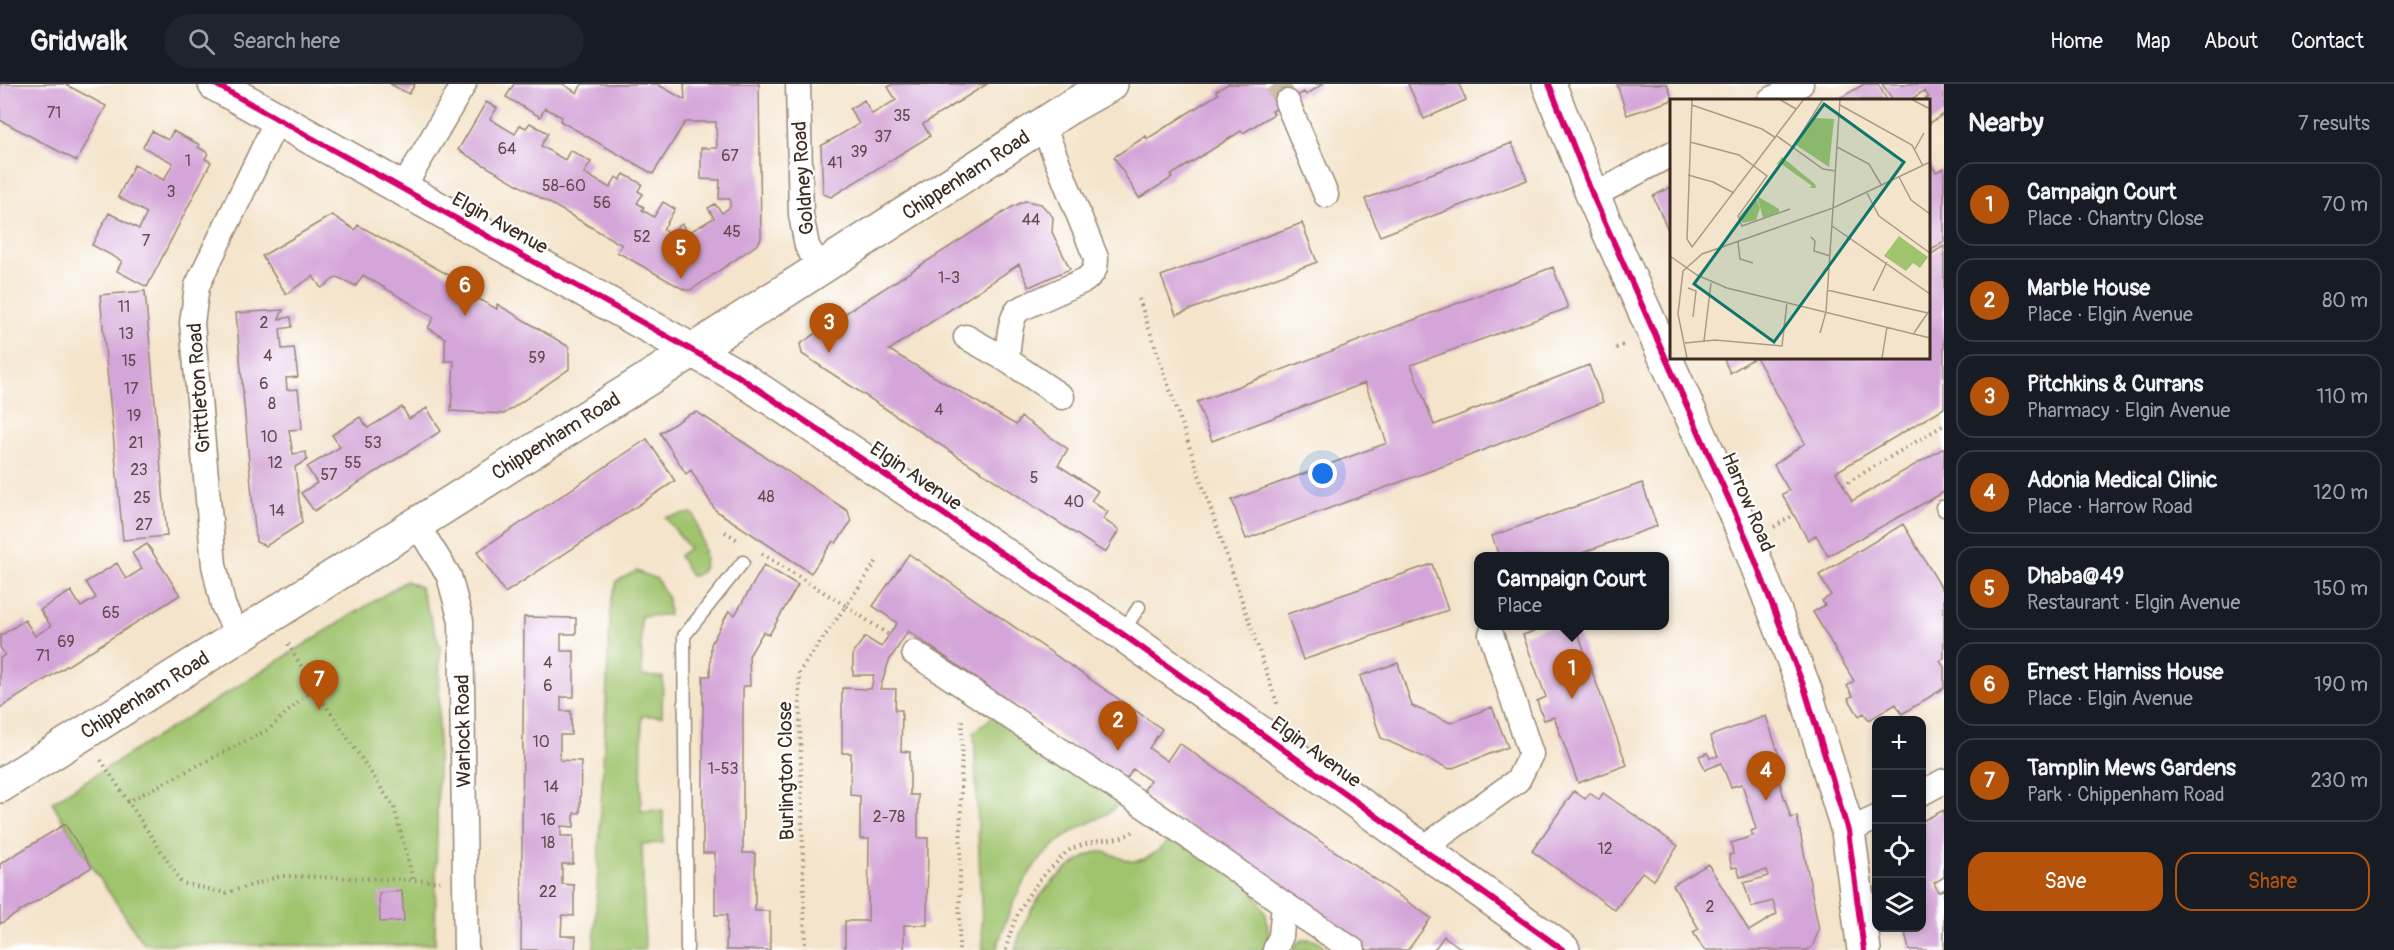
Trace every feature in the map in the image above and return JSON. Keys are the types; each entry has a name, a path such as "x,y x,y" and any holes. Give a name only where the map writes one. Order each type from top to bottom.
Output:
{"main road":[{"name":"Elgin Avenue","path":"215,84 738,376 1130,620 1422,849 1563,950"},
{"name":"Chippenham Road","path":"0,786 692,351 1111,84"},
{"name":"Harrow Road","path":"1549,84 1593,196 1748,542 1805,690 1862,825 1864,950"}],"street":[{"path":"402,188 464,84"},
{"name":"Goldney Road","path":"798,84 801,215 807,246 820,268"},
{"path":"1772,99 1801,84"},
{"path":"1287,102 1326,195"},
{"name":"Grittleton Road","path":"238,636 222,605 214,565 192,323 197,286 278,118"},
{"path":"1007,360 1015,313 1085,280 1093,274 1096,268 1096,258 1043,126"},
{"path":"1593,196 1670,155"},
{"path":"966,337 1007,360 1062,397"},
{"name":"Warlock Road","path":"416,523 449,576 462,621 466,950"},
{"path":"1422,849 1518,780 1531,754 1491,634"},
{"path":"914,653 1153,812 1353,950"},
{"path":"1926,791 1944,781"},
{"path":"1275,950 1281,936 1284,904"}],"lane":[{"path":"687,950 684,636 743,562"}],"path":[{"path":"1139,299 1280,713"},
{"path":"1616,348 1626,344"},
{"path":"1843,485 1944,425"},
{"path":"1778,524 1794,515"},
{"path":"726,532 746,544"},
{"path":"756,550 889,635"},
{"path":"286,642 394,807 413,880"},
{"path":"127,802 269,729 314,688"},
{"path":"959,950 962,716 977,693"},
{"path":"100,759 182,883 226,893 281,876 465,883"},
{"path":"1006,950 1009,936 1024,902 1035,883 1050,868 1070,850 1100,839 1123,838 1140,827 1153,812"}],"green space":[{"path":"692,513 702,542 705,561 699,574 691,576 679,556 689,548 665,517"},
{"path":"636,571 657,579 668,599 669,615 641,616 642,676 663,677 662,716 642,716 641,811 663,810 663,843 642,844 645,950 594,950 611,601 617,581"},
{"path":"406,581 420,587 440,646 435,944 375,946 144,944 52,802"},
{"path":"998,712 1123,798 1111,811 1076,829 1041,858 1022,885 996,950 983,950 974,732"},
{"path":"1173,835 1252,889 1266,914 1269,934 1264,950 1015,950 1024,924 1037,900 1065,870 1097,852 1131,861 1145,859 1163,846"},
{"path":"1308,939 1319,941 1326,950 1291,950 1300,941"}],"building":[{"path":"0,84 65,84 106,106 77,161 0,120"},
{"path":"390,84 415,84 409,94"},
{"path":"514,84 563,84 577,93 582,84 657,84 685,100 684,84 759,84 761,238 758,244 691,290 685,290 617,252 622,245 458,150 486,102 497,108 490,119 515,134 520,125 526,128 530,123 548,133 541,146 565,160 570,150 591,162 584,173 610,188 616,177 620,180 624,174 642,184 638,191 643,194 637,203 644,207 642,210 654,217 663,202 675,209 663,230 669,233 682,224 688,233 714,218 708,208 715,204 722,213 730,207 730,199 719,199 720,180 701,179 701,148 717,148 716,122 685,122 653,174 560,121 562,117 545,108 540,117 506,97"},
{"path":"893,84 987,84 923,124 930,136 831,197 823,194 821,146 859,124 850,109 864,100 872,114 896,100 888,87"},
{"path":"1228,84 1323,84 1306,95 1304,92 1272,111 1274,114 1243,133 1241,131 1139,198 1114,157 1218,94 1216,91"},
{"path":"1408,84 1459,84 1466,100 1424,119"},
{"path":"1617,84 1667,84 1673,99 1627,115"},
{"path":"1864,84 1878,84 1886,99 1839,99"},
{"path":"1882,84 1944,84 1944,114 1930,123 1929,99 1926,99 1929,97 1924,91 1914,99 1892,99"},
{"path":"152,131 168,140 173,131 200,145 198,147 208,153 205,159 211,162 147,287 117,271 122,261 92,245 109,213 139,229 147,213 118,197 134,165 164,180 173,163 143,147"},
{"path":"1512,143 1527,180 1380,236 1365,199"},
{"path":"1929,162 1936,172 1944,168 1944,242 1929,251"},
{"path":"1670,188 1670,235 1653,196"},
{"path":"1025,201 1041,204 1053,217 1052,232 1070,269 1029,287 1019,264 889,350 1016,425 1021,417 1068,449 1058,465 1098,491 1091,501 1108,512 1103,519 1119,530 1105,553 802,354 800,344 1012,207"},
{"path":"332,215 355,230 358,225 476,290 473,296 497,309 497,304 569,347 569,369 504,414 451,411 454,361 445,361 445,338 428,328 434,317 363,275 356,286 337,277 321,288 313,276 286,294 262,256"},
{"path":"1302,223 1317,262 1176,315 1161,276"},
{"path":"1944,246 1944,408 1836,472 1852,501 1944,448 1944,492 1828,556 1816,535 1808,540 1782,494 1789,491 1774,465 1805,443 1757,358 1929,358 1929,255"},
{"path":"1553,267 1568,308 1411,365 1434,425 1589,365 1603,402 1449,464 1246,539 1232,500 1387,443 1365,383 1212,441 1197,402"},
{"path":"145,291 167,536 123,540 100,295"},
{"path":"283,310 279,319 291,317 292,327 280,329 282,349 294,348 298,377 286,378 287,390 298,389 302,429 289,430 293,454 306,452 307,460 295,467 302,523 266,546 256,542 236,313"},
{"path":"1723,358 1754,358 1730,373"},
{"path":"402,407 409,419 427,408 441,431 314,511 301,493 317,483 307,467 340,447 332,435 360,417 368,428"},
{"path":"697,412 848,511 851,522 836,543 833,541 811,573 715,510 691,470 686,474 660,433 688,415"},
{"path":"647,439 675,481 505,593 477,552"},
{"path":"1642,483 1657,526 1584,552 1498,552 1492,536"},
{"path":"1903,524 1944,592 1944,658 1940,661 1944,667 1944,688 1902,714 1896,704 1872,716 1869,720 1864,713 1859,716 1848,698 1853,696 1847,686 1854,681 1813,612 1825,605 1822,601 1831,595 1819,575"},
{"path":"147,544 180,595 0,708 0,658 5,655 0,647 0,636 25,620 35,636 51,626 40,610 71,591 81,607 96,598 86,582 117,563 126,579 142,569 132,553"},
{"path":"909,554 1162,729 1149,748 1167,761 1179,743 1431,918 1408,950 1368,950 1142,793 1150,781 1133,769 1125,781 908,631 889,661 880,689 896,689 895,710 902,710 901,751 910,752 910,795 918,795 918,838 928,838 927,925 904,925 904,950 845,950 845,921 868,921 869,839 860,839 860,796 850,795 851,753 842,753 842,688 871,689 874,675 853,675 853,653 865,637 881,647 897,623 873,606"},
{"path":"1432,564 1448,610 1303,660 1287,614"},
{"path":"764,565 798,585 769,635 763,632 749,656 750,686 743,686 743,853 755,853 755,911 770,911 770,950 726,950 727,915 715,915 715,853 703,853 703,676 710,676 711,644 729,611 735,615"},
{"path":"524,617 576,618 576,634 561,634 561,651 574,651 574,697 561,697 561,711 571,711 571,735 560,735 560,760 581,761 580,813 574,813 574,827 561,826 561,836 573,836 573,864 562,864 562,884 574,885 574,916 562,915 561,936 576,936 575,950 521,950"},
{"path":"1537,630 1576,630 1627,765 1578,783 1554,717 1544,720 1537,701 1546,697 1523,635"},
{"path":"1398,663 1412,706 1451,723 1492,707 1508,747 1450,769 1381,738 1360,676"},
{"path":"1766,716 1784,770 1776,772 1791,818 1797,816 1819,930 1812,947 1807,950 1704,950 1693,932 1699,929 1673,885 1708,864 1749,931 1777,914 1773,901 1751,907 1744,883 1768,876 1767,870 1740,877 1737,867 1732,868 1729,855 1733,854 1731,843 1753,836 1751,831 1756,829 1742,784 1731,787 1721,763 1705,770 1699,756 1707,753 1710,758 1718,756 1710,736"},
{"path":"1574,791 1585,799 1590,793 1599,800 1603,793 1678,846 1654,880 1642,872 1615,910 1532,851"},
{"path":"1944,810 1944,877 1934,883 1938,892 1944,889 1944,950 1909,950 1905,932 1926,932 1926,819"},
{"path":"65,824 92,867 0,924 0,864"},
{"path":"402,891 404,921 380,922 379,893"},
{"path":"1444,936 1463,950 1434,950"}],"tunnel":[{"path":"1276,84 1287,102"}],"cycle path":[{"path":"215,84 738,376 1121,633 1563,950"},
{"path":"1549,84 1593,196 1748,542 1805,690 1848,831 1864,950"}],"place":[{"name":"Dhaba@49","path":"681,279"},
{"name":"Ernest Harniss House","path":"465,316"},
{"name":"Pitchkins & Currans","path":"829,353"},
{"name":"Campaign Court","path":"1572,699"},
{"name":"Tamplin Mews Gardens","path":"319,710"},
{"name":"Marble House","path":"1118,751"},
{"name":"Adonia Medical Clinic","path":"1766,801"}]}
